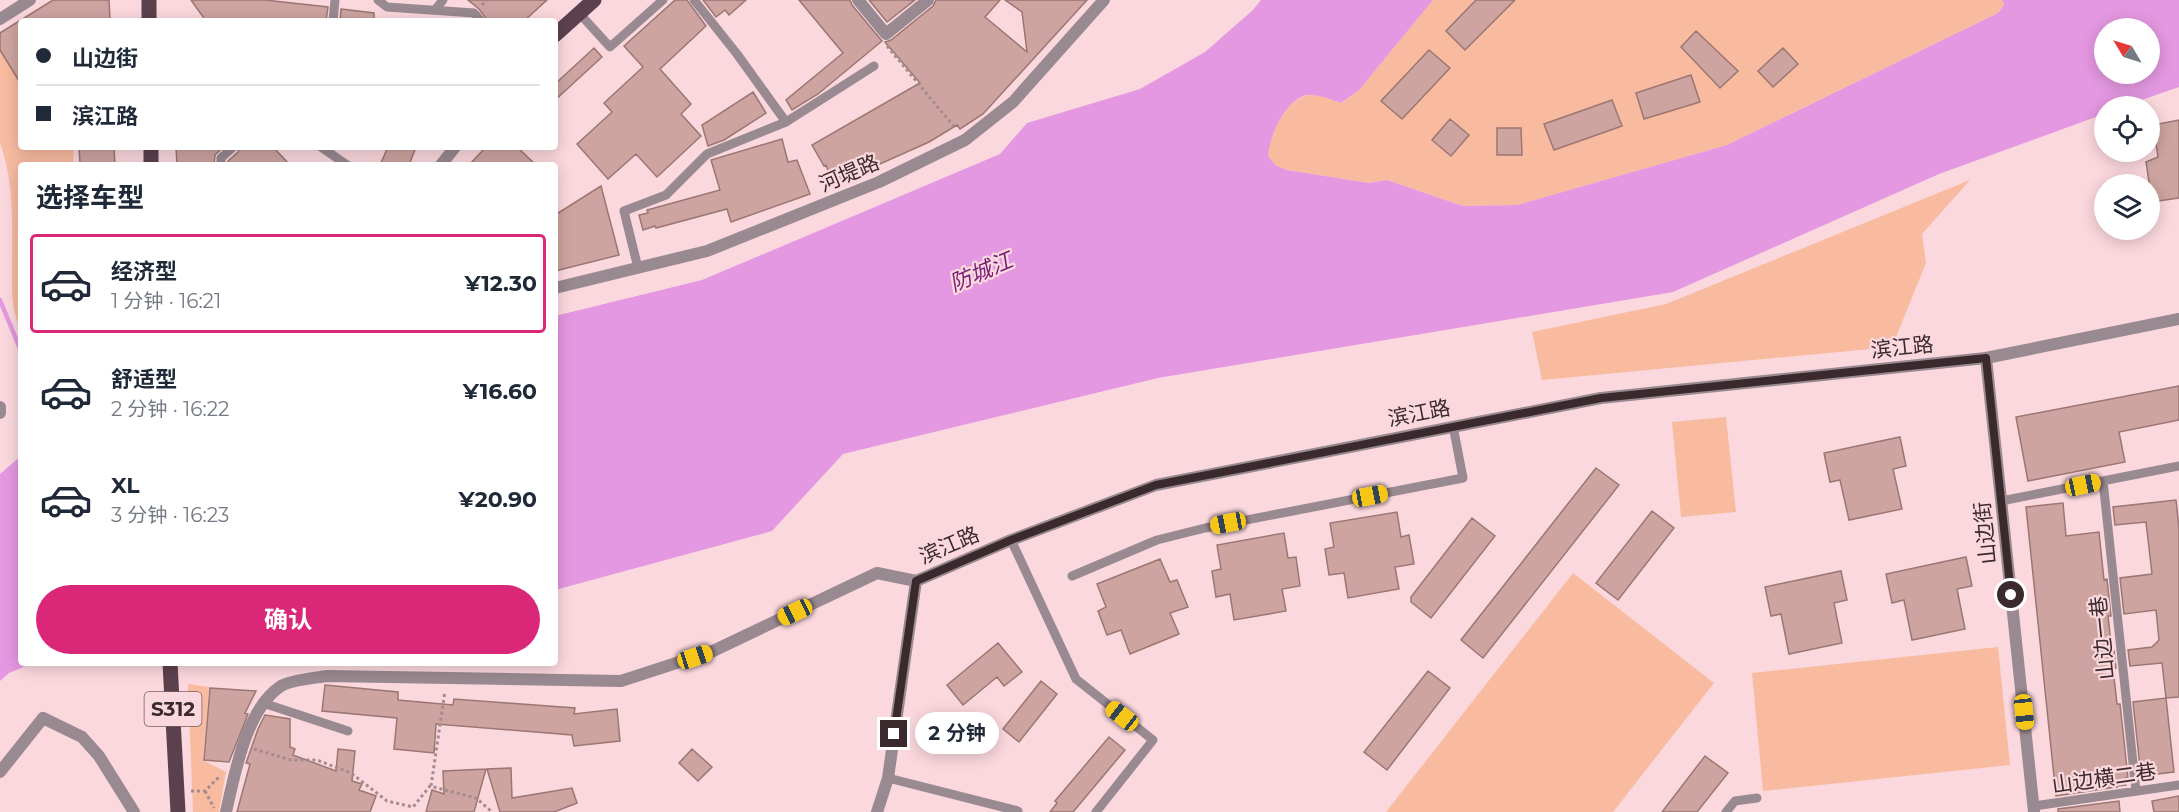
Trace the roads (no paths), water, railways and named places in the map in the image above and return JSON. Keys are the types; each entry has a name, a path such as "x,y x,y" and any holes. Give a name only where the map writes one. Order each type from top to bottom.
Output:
{"main road":[{"path":"149,0 149,18"},
{"path":"558,32 594,0"},
{"name":"S312","path":"170,666 178,812"}],"street":[{"path":"0,19 30,0"},
{"path":"858,0 886,34 928,0"},
{"name":"河堤路","path":"558,287 707,251 879,182 965,140 1013,102 1104,0"},
{"name":"滨江路","path":"877,812 888,778 916,581 1011,540 1156,485 1601,398 1986,358 2179,319"},
{"name":"山边街","path":"1986,358 2034,809"},
{"path":"0,407 0,413"},
{"path":"226,812 236,768 263,703 283,685 327,676 621,681 713,651 878,573 916,581"},
{"path":"0,772 43,718 82,737 99,756 134,812"}],"lane":[{"path":"333,18 335,0"},
{"path":"378,0 387,7 474,13 478,18"},
{"path":"435,10 443,0"},
{"path":"579,13 610,47 663,0"},
{"path":"694,0 737,54 786,122"},
{"path":"638,268 624,211 666,195 707,154 786,122 874,66"},
{"path":"221,162 230,150"},
{"path":"325,150 343,162"},
{"path":"1071,576 1157,540 1205,528 1463,478 1453,426"},
{"path":"2001,501 2179,466"},
{"name":"山边一巷","path":"2103,481 2136,791"},
{"path":"1011,540 1076,679 1153,740 1096,812"},
{"path":"263,703 348,731"},
{"path":"888,778 1018,811"},
{"name":"山边横二巷","path":"2034,809 2179,785"},
{"path":"1726,812 1735,801 1757,798"}],"water":[{"name":"防城江","path":"1261,0 1433,0 1359,90 1341,103 1313,95 1304,96 1288,107 1276,127 1268,156 1275,165 1287,170 1369,183 1387,180 1463,206 1517,205 1727,145 1998,13 2004,5 2002,0 2179,0 2179,87 2153,96 2094,96 2094,118 1939,174 1673,292 1158,378 843,454 772,531 558,589 558,315 702,280 1000,154 1027,123 1140,89 1205,52 1253,10"},
{"path":"18,459 18,666 26,666 9,673 0,681 0,474"}],"waterway":[{"path":"0,300 18,344"}]}
